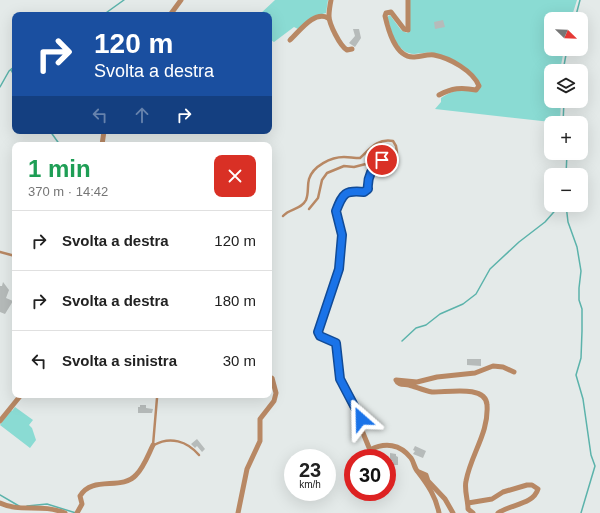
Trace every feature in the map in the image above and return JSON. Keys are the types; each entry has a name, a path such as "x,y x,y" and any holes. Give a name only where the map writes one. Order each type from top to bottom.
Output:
{"street":[{"path":"172,12 181,0"},
{"path":"332,0 328,18 342,46 347,50 352,49"},
{"path":"408,0 408,30 404,29 391,12 386,12 385,16 392,39 400,51 410,57 433,54 455,64 476,79 479,86 476,90 465,88 451,89 439,96"},
{"path":"290,40 312,19 324,16 328,18"},
{"path":"377,163 368,176 368,189 364,192 351,190 346,192 336,211 342,235 339,269 318,332 320,336 336,343 340,379 358,411 363,433 370,450 379,445 396,446 404,451 412,459 417,471 432,493 439,513"},
{"path":"473,513 468,509 465,483 483,437 487,420 488,403 483,397 474,392 464,390 431,392 400,384 396,380 417,382 437,377 475,372 493,366 503,367 514,372"},
{"path":"238,513 247,469 260,441 260,419 274,400 275,386 272,378"},
{"path":"0,422 19,398"},
{"path":"77,513 82,504 80,496 87,487 103,483 130,480 140,470 153,445"},
{"path":"417,471 426,474 428,481 441,494 453,513"},
{"path":"468,503 492,500 503,492 527,485 532,485 538,489 536,495 530,500 498,513"},
{"path":"0,503 15,510 48,508 65,513"}],"lane":[{"path":"284,216 287,212 298,208 305,201 308,194 309,178 318,166 344,156 360,158 374,144 380,141 393,141 396,146 397,153 393,157 377,163 354,167 344,166 327,173 322,180 318,198 309,209"},
{"path":"0,252 12,255"},
{"path":"157,398 153,445 167,439 188,444 199,455"}],"shaded area":[{"path":"275,0 328,0 326,13 312,17 298,29 294,27 274,42 272,41 272,12 262,12"},
{"path":"410,0 577,0 573,12 544,12 544,56 563,56 561,64 544,64 544,108 561,108 560,116 544,116 544,121 435,109 441,102 441,98 447,94 460,90 477,91 481,85 473,74 454,60 433,53 410,54 403,50 393,35 387,17 390,15 401,30 407,33 410,31"},
{"path":"15,407 33,420 29,425 32,428 36,440 30,448 0,425 10,410 12,411"}],"building":[{"path":"443,20 445,27 435,29 434,22"},
{"path":"353,29 359,29 361,38 355,47 349,43 355,36"},
{"path":"3,282 9,290 6,298 12,301 5,314 0,312 0,286 2,286"},
{"path":"467,359 481,359 481,366 467,365"},
{"path":"140,405 146,405 146,408 153,409 152,413 138,413 138,407 140,407"},
{"path":"197,439 205,449 202,452 197,446 195,448 191,444"},
{"path":"415,446 426,451 423,458 413,454 415,451 413,450"},
{"path":"396,456 398,457 398,465 396,465"}],"waterway":[{"path":"107,12 124,0"},
{"path":"577,12 580,0"},
{"path":"564,64 566,56"},
{"path":"0,87 12,68"},
{"path":"563,116 564,108"},
{"path":"52,134 58,142"},
{"path":"566,168 567,160"},
{"path":"402,341 416,328 426,325 440,314 463,304 476,294 490,269 519,242 545,222 554,212"},
{"path":"567,212 568,222 577,247 581,271 579,288 579,300 582,309 581,358 576,375 583,399 591,455 595,466 581,513"},
{"path":"0,495 19,506"},
{"path":"27,506 47,504 76,513"}],"route":[{"path":"361,419 352,398 340,379 336,343 320,336 318,332 339,269 342,235 337,220 336,211 342,197 346,192 351,190 364,192 368,189 368,176 377,163 382,160"}]}
